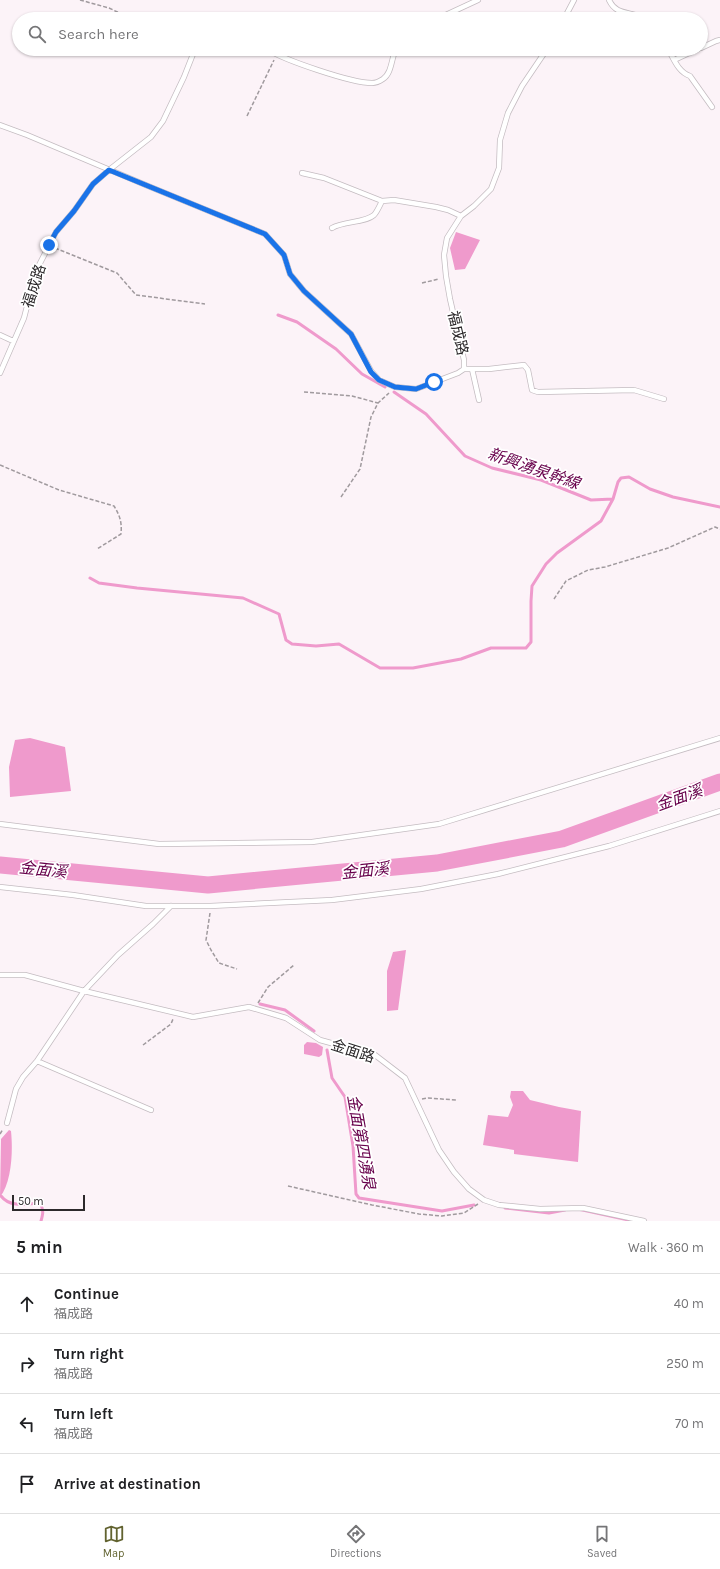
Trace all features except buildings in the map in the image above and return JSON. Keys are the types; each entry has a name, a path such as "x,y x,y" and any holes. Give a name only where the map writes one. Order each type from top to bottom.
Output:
{"lane":[{"path":"452,12 478,0"},
{"path":"568,12 574,0"},
{"path":"609,0 612,8 622,12"},
{"path":"708,45 720,40"},
{"name":"福成路","path":"0,373 24,318 36,271 56,232 74,211 93,184 151,137 163,121 192,56"},
{"path":"279,56 350,79 373,83 382,80 388,74 392,56"},
{"name":"福成路","path":"0,125 265,234 284,255 290,274 304,291 351,334 371,372 379,380 395,387 416,389 458,373 464,369 464,360 446,276 444,255 447,238 461,216 474,206 491,189 498,168 500,140 508,113 522,86 542,56"},
{"path":"672,56 685,74 690,76 712,107"},
{"path":"674,60 683,56"},
{"path":"302,173 324,178 382,201 394,200 436,206 461,216"},
{"path":"332,228 360,221 374,215 382,201"},
{"path":"0,335 13,341"},
{"path":"464,369 488,369 524,365 528,370 532,390 538,392 634,390 664,399"},
{"path":"472,369 478,400"},
{"path":"0,824 159,844 312,842 439,824 720,738"},
{"path":"0,887 72,895 146,906 210,906 332,900 429,887 498,874 609,846 720,811"},
{"path":"7,1123 16,1088 23,1077 37,1061 84,991 118,955 171,906"},
{"name":"金面路","path":"0,975 25,975 84,991 194,1017 249,1007 286,1018 320,1040 375,1055 405,1078 439,1150 454,1172 470,1189 484,1200 499,1205 540,1208 583,1208 644,1221"},
{"path":"37,1061 151,1110"}],"path":[{"path":"80,0 109,8 117,12"},
{"path":"247,116 276,56"},
{"path":"49,245 117,273 136,295 205,304"},
{"path":"422,283 446,276"},
{"path":"341,497 360,469 371,417 378,403 395,387"},
{"path":"304,392 352,396 378,403"},
{"path":"0,465 59,490 114,506 120,516 122,524 121,534 97,549"},
{"path":"554,599 566,581 588,570 605,567 668,548 715,527 720,529"},
{"path":"210,906 206,940 219,963 236,969"},
{"path":"256,1009 268,987 294,965"},
{"path":"143,1045 171,1024 175,1012"},
{"path":"416,1101 428,1098 456,1100"},
{"path":"288,1186 418,1214 442,1216 464,1213 484,1200"}],"shaded area":[{"path":"456,232 480,240 465,269 455,270 450,248"},
{"path":"30,738 65,747 71,791 10,797 9,767 15,740"},
{"path":"406,950 398,1010 387,1011 387,971 393,952"},
{"path":"307,1042 316,1043 323,1047 322,1055 319,1057 304,1054 304,1045"},
{"path":"511,1091 523,1091 530,1100 581,1111 578,1162 514,1154 514,1150 483,1145 488,1115 508,1117 513,1105 510,1097"},
{"path":"9,1130 11,1131 12,1139 11,1166 7,1183 0,1197 1,1139"}],"waterway":[{"name":"新興湧泉幹線","path":"278,315 297,322 336,349 362,374 385,387"},
{"name":"新興湧泉幹線","path":"394,392 426,414 465,456 492,468 541,480 591,500 613,499 618,482 621,478 629,477 650,489 673,497 720,507"},
{"path":"90,578 99,583 137,588 243,598 279,614 286,640 292,644 316,646 339,644 380,668 413,668 461,659 491,648 526,648 531,642 532,586 546,564 557,553 601,521 613,499"},
{"name":"金面溪","path":"0,865 208,885 437,863 562,839 720,782"},
{"name":"金面第四湧泉","path":"260,1004 285,1010 314,1031"},
{"name":"金面第四湧泉","path":"327,1050 332,1078 345,1097 353,1146 356,1194 359,1198 442,1211 474,1205"},
{"path":"1,1196 5,1200 14,1204 40,1203 43,1212 41,1221"},
{"name":"金面第四湧泉","path":"505,1208 549,1213 565,1210"},
{"name":"金面第四湧泉","path":"578,1209 633,1221"}],"route":[{"path":"49,245 56,232 74,211 93,184 109,170 265,234 284,255 290,274 304,291 351,334 371,372 379,380 395,387 416,389 434,382"}]}
